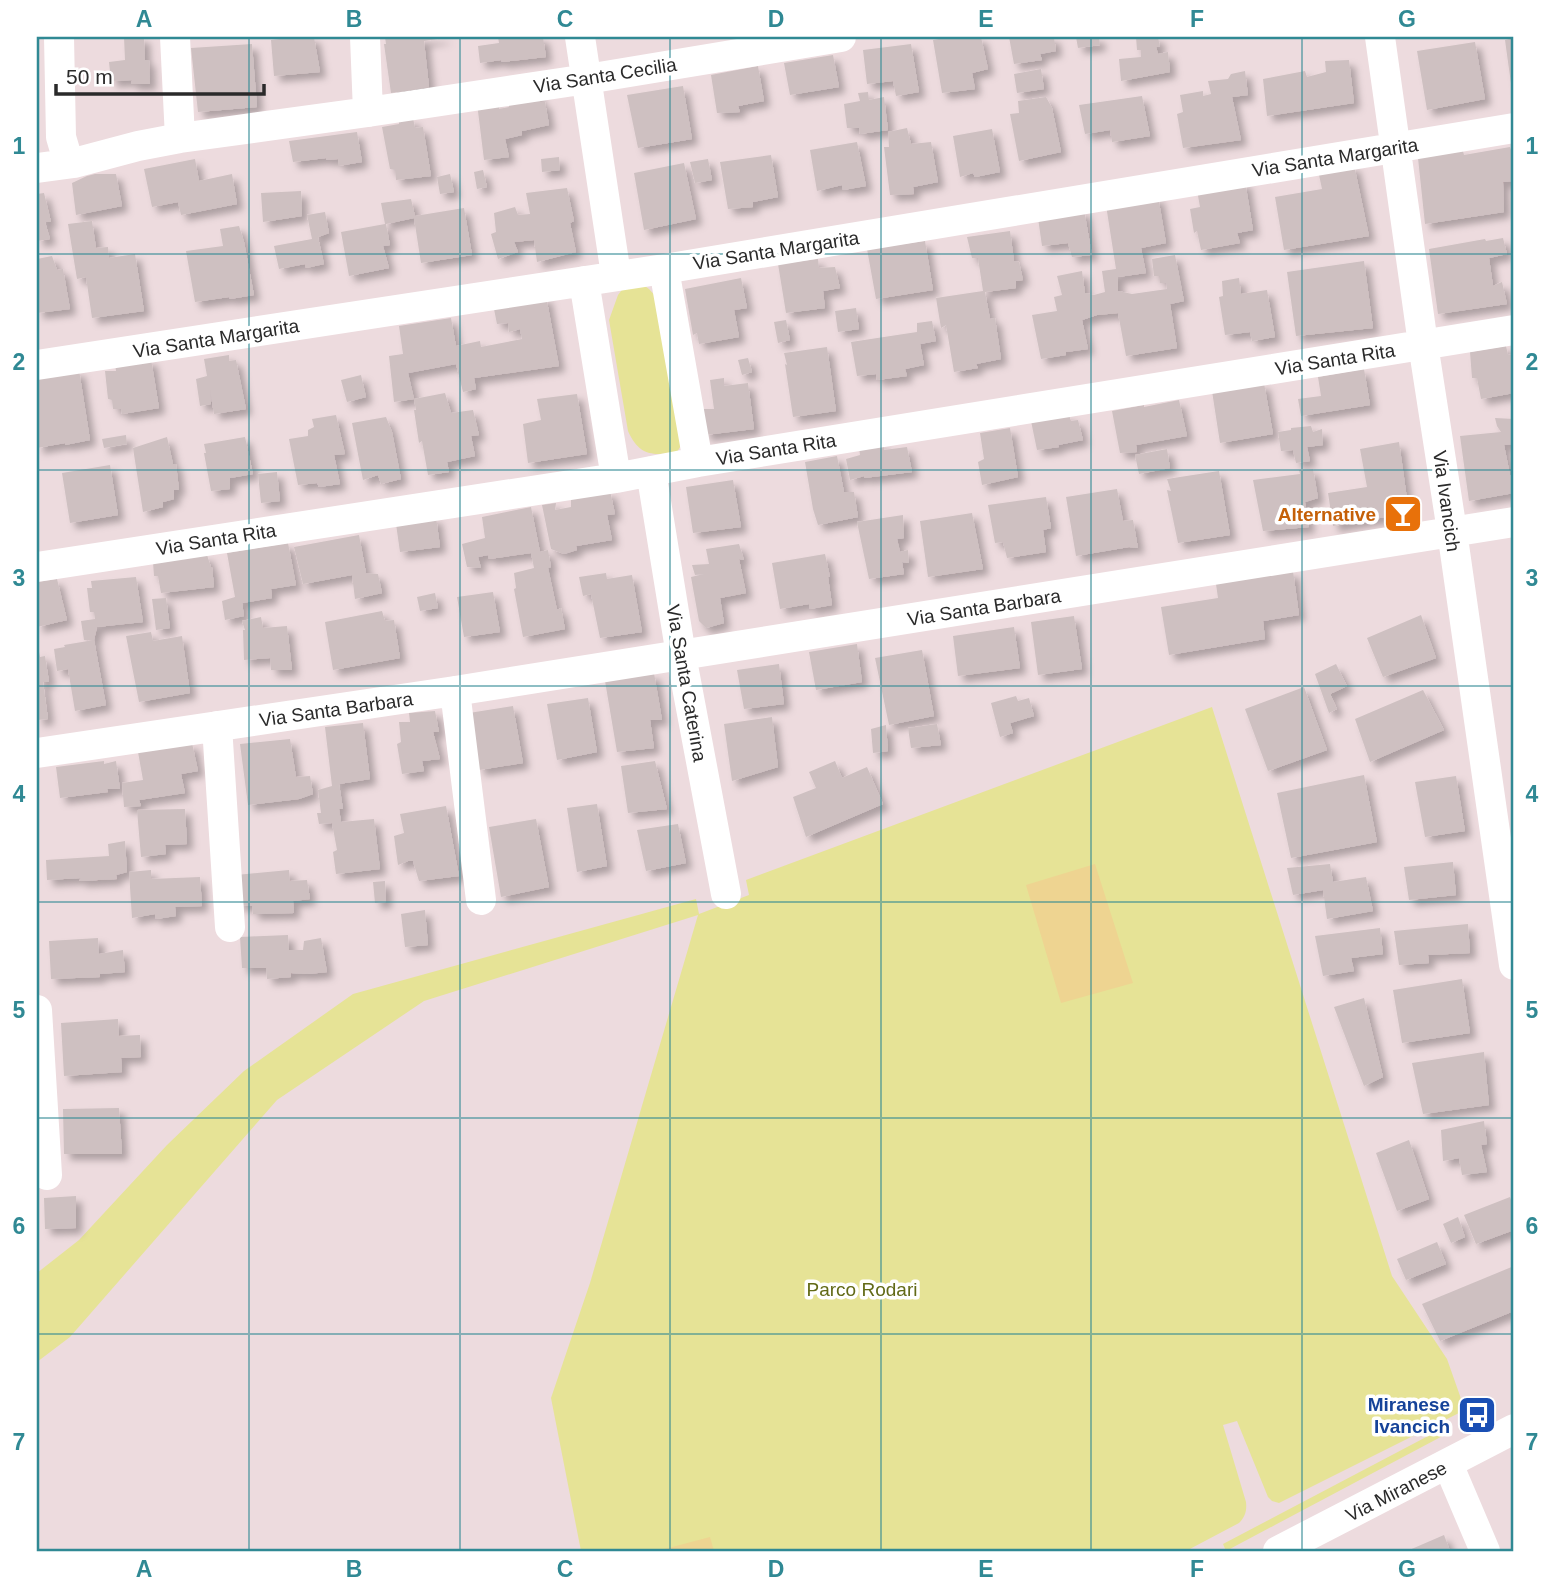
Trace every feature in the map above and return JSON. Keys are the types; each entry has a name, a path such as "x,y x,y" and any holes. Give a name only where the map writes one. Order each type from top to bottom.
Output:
{"street":[{"path":"59,37 61,137 66,155 74,163"},
{"path":"175,37 180,138"},
{"path":"365,37 368,112"},
{"path":"580,37 616,275"},
{"name":"Via Santa Cecilia","path":"37,168 74,163 180,138 587,79 764,43 841,37"},
{"name":"Via Ivancich","path":"1380,37 1514,965"},
{"name":"Via Santa Margarita","path":"37,365 584,281 1514,128"},
{"path":"664,268 698,462"},
{"path":"584,281 616,478"},
{"name":"Via Santa Rita","path":"37,567 616,478 698,462 1514,330"},
{"name":"Via Santa Caterina","path":"652,471 681,655 726,894"},
{"name":"Via Santa Barbara","path":"37,753 455,691 1514,522"},
{"path":"455,691 481,900"},
{"path":"217,726 230,927"},
{"path":"37,1010 47,1175"},
{"name":"Via Miranese","path":"1278,1551 1514,1429"},
{"path":"1448,1464 1485,1551"}],"green space":[{"path":"642,284 658,299 682,444 677,452 654,454 642,450 628,431 609,320 618,295 624,287"},
{"name":"Parco Rodari","path":"1212,707 1392,1276 1447,1359 1465,1410 1279,1503 1268,1497 1237,1421 1223,1425 1246,1502 1245,1514 1239,1523 1186,1551 581,1551 551,1398 590,1283 698,915 424,1001 277,1100 70,1337 37,1362 37,1273 79,1240 167,1145 244,1071 353,994 696,899 699,914 749,895 746,880"},
{"path":"1449,1425 1452,1431 1226,1551 1223,1544"}],"shaded area":[{"path":"1095,864 1133,983 1061,1003 1026,885"},
{"path":"710,1537 714,1551 657,1551"}],"building":[{"path":"124,37 144,37 150,84 131,84 132,80 111,81 109,62 125,60"},
{"path":"314,37 320,72 274,76 271,40"},
{"path":"385,37 445,38 424,41 429,87 391,93"},
{"path":"498,37 543,37 546,57 480,63 478,46 499,43"},
{"path":"981,37 988,69 972,73 975,89 942,93 933,40"},
{"path":"1009,37 1054,37 1056,51 1040,54 1042,60 1014,64"},
{"path":"1076,37 1099,37 1100,45 1078,48"},
{"path":"1136,37 1158,37 1158,54 1168,52 1170,72 1121,81 1119,59 1141,57 1141,50 1137,50"},
{"path":"1514,38 1514,91 1512,91 1505,40"},
{"path":"1475,42 1485,99 1427,110 1417,51"},
{"path":"252,44 257,107 198,112 191,48"},
{"path":"911,44 919,92 896,96 893,81 867,84 863,50"},
{"path":"833,55 839,87 790,95 784,63"},
{"path":"1349,60 1354,103 1267,116 1263,79 1305,71 1307,77 1326,72 1325,61"},
{"path":"758,66 764,101 738,106 740,112 717,113 711,75"},
{"path":"1041,69 1044,89 1017,93 1014,74"},
{"path":"1245,71 1248,95 1232,97 1241,140 1183,148 1177,114 1183,112 1180,95 1203,91 1203,96 1211,94 1208,81 1228,79 1231,74"},
{"path":"683,86 692,139 638,148 627,95"},
{"path":"868,92 869,100 884,97 888,130 860,134 859,128 847,128 844,104 860,101 858,93"},
{"path":"539,93 540,102 545,102 549,125 522,131 522,135 505,139 509,157 484,160 477,103 499,105 499,109 509,107 507,99"},
{"path":"1142,96 1150,136 1112,142 1110,130 1085,134 1079,105"},
{"path":"1046,97 1052,108 1061,152 1019,161 1010,114 1019,113 1018,101"},
{"path":"413,118 415,128 423,127 431,176 396,180 395,170 390,169 382,127"},
{"path":"907,128 911,144 931,142 938,182 913,187 914,194 890,195 884,147 889,147 888,132"},
{"path":"992,129 1000,172 975,177 973,173 960,177 953,136"},
{"path":"357,132 362,162 338,166 338,159 326,158 293,162 289,141"},
{"path":"857,142 866,186 843,190 842,185 817,191 810,150"},
{"path":"1510,147 1514,156 1514,181 1503,182 1504,212 1425,224 1418,158 1463,151 1464,155"},
{"path":"771,155 778,197 753,202 753,207 728,209 720,162"},
{"path":"559,157 560,170 542,172 541,159"},
{"path":"195,159 199,181 232,174 237,204 181,215 178,202 152,207 144,169"},
{"path":"708,159 712,180 695,183 690,162"},
{"path":"684,163 696,219 644,230 634,173"},
{"path":"1354,165 1369,236 1284,250 1275,197 1322,189 1318,170"},
{"path":"483,170 487,187 477,189 474,172"},
{"path":"95,174 116,174 122,206 76,215 72,183"},
{"path":"450,174 454,192 440,194 437,177"},
{"path":"1245,181 1253,230 1237,233 1240,243 1201,250 1197,231 1194,233 1190,209 1200,207 1197,190"},
{"path":"567,188 574,221 570,223 576,252 537,262 534,240 514,242 518,252 498,259 491,234 496,232 494,213 515,207 518,215 530,214 526,193"},
{"path":"301,191 302,216 263,222 261,193"},
{"path":"44,193 51,222 45,222 50,239 37,241 37,194"},
{"path":"1158,196 1166,243 1141,248 1146,273 1118,277 1118,291 1132,294 1167,289 1166,283 1160,283 1160,276 1154,276 1152,259 1175,255 1184,301 1170,304 1177,348 1126,356 1118,313 1082,320 1088,349 1041,359 1032,315 1057,311 1054,297 1062,295 1057,276 1082,271 1085,293 1094,295 1105,292 1102,271 1116,269 1106,205"},
{"path":"411,199 415,216 464,208 472,255 421,263 414,218 386,224 390,245 383,246 389,268 349,276 341,232 385,224 381,203"},
{"path":"1084,210 1092,255 1072,257 1068,243 1042,246 1038,218"},
{"path":"325,212 329,233 318,237 324,264 279,269 274,246 312,239 307,215"},
{"path":"92,221 96,248 108,247 109,258 135,254 144,311 92,318 86,277 77,279 68,224"},
{"path":"239,226 254,295 195,302 186,251 223,246 220,229"},
{"path":"1010,231 1014,261 1019,262 1023,280 1016,281 1016,288 985,292 990,319 995,318 1001,359 976,364 978,368 954,372 946,325 941,328 936,298 983,291 978,258 972,258 967,237"},
{"path":"1503,238 1507,254 1489,258 1493,286 1502,282 1507,304 1438,314 1429,249"},
{"path":"925,241 933,290 876,299 867,249"},
{"path":"52,256 57,270 63,269 70,309 37,313 37,259"},
{"path":"818,259 819,268 835,267 840,288 823,291 825,308 786,313 778,264"},
{"path":"1364,261 1373,328 1296,336 1287,272"},
{"path":"741,278 747,308 734,310 739,337 699,344 697,333 693,335 685,289"},
{"path":"1239,278 1241,294 1267,290 1275,337 1252,341 1250,332 1225,335 1219,297 1223,296 1222,281"},
{"path":"546,296 559,366 474,378 476,389 463,392 456,364 408,373 414,399 394,402 389,356 403,354 399,326 451,318 456,346 480,341 481,347 522,339 520,329 509,332 508,323 497,324 494,309"},
{"path":"856,308 859,329 838,332 835,311"},
{"path":"786,320 790,340 778,343 774,322"},
{"path":"932,321 936,341 920,344 924,365 905,369 907,376 877,380 876,374 857,376 851,342 917,332 917,323"},
{"path":"1506,346 1508,355 1514,354 1514,393 1481,399 1477,378 1472,378 1470,352"},
{"path":"827,347 836,411 793,417 784,353"},
{"path":"229,355 229,361 236,360 246,409 214,414 210,390 211,404 200,406 196,379 207,376 204,359"},
{"path":"748,358 752,372 742,375 738,360"},
{"path":"151,359 159,408 122,414 121,409 113,409 112,400 108,399 105,371 116,371 115,364"},
{"path":"1364,369 1370,405 1301,416 1298,399 1321,396 1318,377"},
{"path":"79,370 90,440 37,448 37,377"},
{"path":"361,375 366,397 347,402 341,380"},
{"path":"724,378 724,386 748,383 754,429 705,435 702,409 714,409 710,380"},
{"path":"1264,383 1273,434 1220,443 1212,391"},
{"path":"445,393 451,413 473,410 479,435 471,436 475,456 447,462 449,472 428,475 422,441 419,443 414,399"},
{"path":"577,394 587,454 528,463 523,424 541,420 537,399"},
{"path":"1179,400 1187,436 1136,445 1137,452 1120,453 1112,411"},
{"path":"336,415 345,454 334,455 340,484 319,487 317,483 298,485 289,439 308,436 308,430 314,427 312,419"},
{"path":"1069,415 1071,421 1078,420 1083,440 1037,450 1031,421"},
{"path":"386,417 392,432 401,479 381,484 378,475 363,480 352,423"},
{"path":"1495,418 1514,419 1514,444 1504,445 1510,475 1513,476 1514,493 1469,501 1460,436 1501,432"},
{"path":"1311,426 1313,432 1322,429 1323,445 1307,447 1310,461 1296,463 1293,450 1281,451 1278,432"},
{"path":"1010,428 1018,477 982,485 978,462 984,459 980,433"},
{"path":"126,435 127,444 104,448 102,439"},
{"path":"167,437 173,464 176,464 179,490 174,490 174,499 163,502 163,507 143,512 133,448"},
{"path":"245,437 253,474 230,478 230,489 211,491 204,444"},
{"path":"1399,442 1409,513 1333,526 1328,493 1367,487 1360,449"},
{"path":"884,444 884,450 907,447 912,472 864,476 850,480 846,459 860,455 859,447"},
{"path":"1167,449 1170,468 1139,474 1135,455"},
{"path":"837,456 844,492 854,492 858,517 818,525 805,462"},
{"path":"110,465 118,515 70,523 62,473"},
{"path":"1313,469 1318,498 1305,502 1309,527 1263,531 1253,480 1300,474 1299,470"},
{"path":"1219,471 1230,535 1178,543 1167,479"},
{"path":"277,472 280,501 261,503 258,474"},
{"path":"733,480 741,527 693,533 686,487"},
{"path":"1117,489 1123,521 1133,520 1138,548 1129,547 1076,556 1066,497"},
{"path":"610,491 615,514 607,515 612,540 576,546 577,550 564,554 551,549 542,505 556,503 555,510 571,507 571,498"},
{"path":"1046,497 1051,528 1043,530 1046,552 1007,558 1003,542 995,543 988,505"},
{"path":"531,507 540,552 548,550 551,567 548,568 557,610 561,608 565,629 523,637 514,589 514,573 534,568 531,553 489,559 488,555 478,557 481,568 467,567 462,544 485,538 482,517"},
{"path":"972,513 983,569 928,577 920,521"},
{"path":"903,515 904,538 897,539 900,552 908,550 909,563 902,562 904,574 869,579 857,522"},
{"path":"436,517 440,547 400,552 396,524"},
{"path":"359,535 366,573 378,574 382,593 355,599 352,575 303,584 294,547"},
{"path":"288,543 296,585 271,589 272,598 242,603 244,616 225,620 222,601 235,597 227,553"},
{"path":"739,544 744,560 739,559 746,593 720,598 724,623 706,628 699,621 691,577 704,574 695,575 692,565 709,564 706,549"},
{"path":"825,554 832,605 810,609 809,604 780,609 772,563"},
{"path":"207,555 212,567 214,587 161,593 158,576 154,576 153,562"},
{"path":"1293,571 1299,615 1263,621 1265,639 1169,655 1161,607 1218,598 1216,584"},
{"path":"606,573 607,579 632,575 642,632 600,638 591,594 583,596 579,577"},
{"path":"136,577 143,622 97,627 94,640 84,640 81,621 95,619 94,612 90,612 87,588 92,588 91,581"},
{"path":"57,579 67,620 37,627 37,582"},
{"path":"493,592 500,632 464,637 457,597"},
{"path":"435,593 438,608 420,611 417,597"},
{"path":"166,598 170,628 156,630 152,599"},
{"path":"382,611 385,621 394,620 400,658 333,670 325,622"},
{"path":"1421,615 1436,658 1383,677 1367,638"},
{"path":"1074,616 1082,669 1038,675 1031,622"},
{"path":"261,617 263,628 287,626 292,670 271,670 270,658 244,660 245,630 242,621"},
{"path":"1014,627 1020,668 958,676 953,636"},
{"path":"151,632 153,641 182,636 190,693 139,702 126,636"},
{"path":"94,640 106,705 75,711 68,669 57,671 54,649"},
{"path":"857,644 862,682 816,690 809,652"},
{"path":"922,650 934,716 889,725 875,658"},
{"path":"37,652 40,657 45,656 49,682 43,682 48,719 37,720"},
{"path":"779,664 784,704 744,709 737,670"},
{"path":"1336,664 1347,686 1330,694 1337,709 1329,713 1315,674"},
{"path":"654,673 662,720 650,720 654,748 617,752 605,681"},
{"path":"1304,687 1327,750 1268,771 1245,709"},
{"path":"1423,690 1444,730 1370,762 1355,719"},
{"path":"1016,696 1018,701 1029,698 1034,716 1010,723 1013,733 1000,737 991,703"},
{"path":"588,698 597,752 557,760 547,704"},
{"path":"513,706 523,763 479,770 469,713"},
{"path":"435,711 439,732 433,732 440,759 422,761 424,771 402,774 397,744 401,742 399,722 410,722 409,713"},
{"path":"772,717 778,767 732,781 724,724"},
{"path":"363,723 370,779 339,784 343,809 339,809 341,822 374,819 380,869 336,874 333,852 337,850 332,823 319,824 317,813 321,813 318,790 332,786 325,727"},
{"path":"937,724 941,745 911,748 908,728"},
{"path":"886,725 888,751 873,753 871,729"},
{"path":"290,739 296,777 310,776 313,794 299,799 248,805 240,744"},
{"path":"192,743 198,771 181,774 185,793 139,800 141,806 124,807 122,783 143,780 138,752"},
{"path":"104,761 104,764 116,761 120,789 60,798 56,767"},
{"path":"655,761 667,809 628,813 621,766"},
{"path":"835,761 842,778 867,767 883,804 806,837 793,797 816,788 809,772"},
{"path":"1364,775 1377,842 1291,858 1277,793"},
{"path":"1456,776 1465,831 1425,837 1415,782"},
{"path":"597,804 607,866 577,872 567,808"},
{"path":"446,806 459,876 419,881 413,861 398,865 394,836 404,833 400,814"},
{"path":"185,809 187,844 165,845 166,854 141,857 137,810"},
{"path":"536,819 549,887 501,897 489,827"},
{"path":"678,824 686,863 646,871 637,830"},
{"path":"125,841 127,872 116,875 117,879 47,880 46,860 109,856 108,844"},
{"path":"1453,862 1456,895 1409,900 1404,867"},
{"path":"1330,864 1333,882 1366,877 1373,911 1327,919 1323,890 1293,895 1287,868"},
{"path":"151,870 151,879 200,877 202,906 175,907 176,916 156,919 155,914 132,918 129,872"},
{"path":"289,870 290,881 307,880 310,899 293,901 294,913 253,914 252,906 238,905 236,875"},
{"path":"385,881 386,902 375,903 373,882"},
{"path":"425,910 428,945 405,947 401,914"},
{"path":"1468,924 1470,953 1428,955 1429,963 1399,965 1394,931"},
{"path":"1380,928 1383,954 1351,958 1354,971 1323,976 1315,936"},
{"path":"288,935 289,950 303,950 304,941 321,938 327,972 291,973 291,977 267,979 266,968 242,968 240,937"},
{"path":"98,938 99,954 123,950 125,972 100,974 100,977 51,979 49,941"},
{"path":"1462,979 1470,1033 1402,1043 1393,990"},
{"path":"1364,998 1383,1077 1364,1086 1334,1007"},
{"path":"118,1019 119,1036 140,1035 141,1057 121,1058 122,1072 64,1076 61,1023"},
{"path":"1484,1052 1489,1105 1423,1114 1412,1063"},
{"path":"119,1108 122,1154 64,1154 63,1109"},
{"path":"1484,1121 1487,1144 1481,1145 1487,1172 1462,1175 1459,1158 1443,1161 1441,1130"},
{"path":"1409,1140 1429,1199 1397,1211 1376,1153"},
{"path":"76,1196 76,1228 45,1229 44,1198"},
{"path":"1510,1197 1514,1209 1514,1230 1476,1244 1464,1215"},
{"path":"1458,1217 1465,1237 1451,1243 1443,1224"},
{"path":"1437,1242 1446,1264 1406,1280 1397,1259"},
{"path":"1514,1266 1514,1311 1440,1341 1422,1304"},
{"path":"1444,1535 1450,1551 1407,1551"}],"place":[{"name":"Alternative","path":"1403,514"},
{"name":"Miranese Ivancich","path":"1477,1415"}]}
